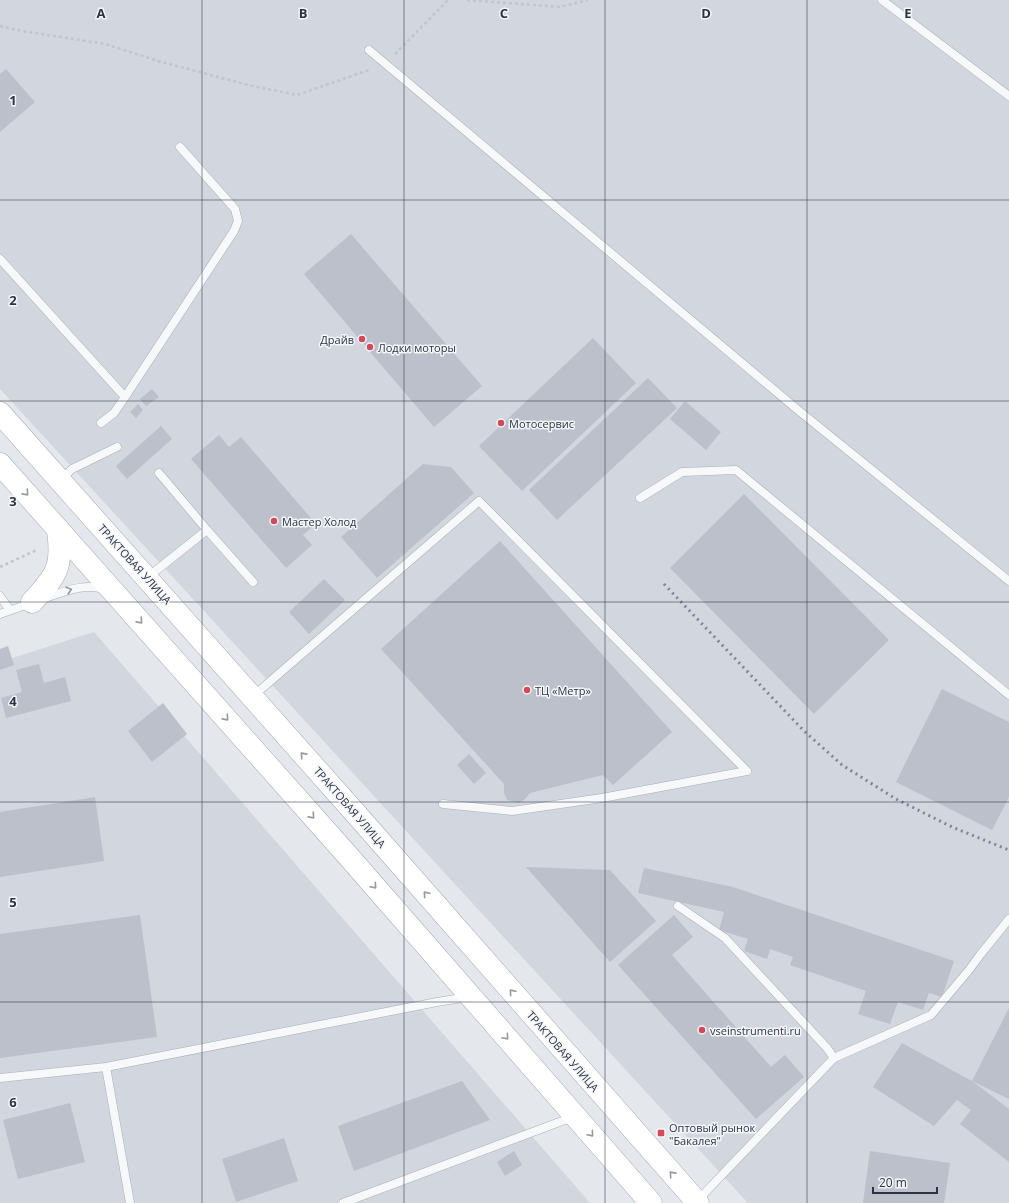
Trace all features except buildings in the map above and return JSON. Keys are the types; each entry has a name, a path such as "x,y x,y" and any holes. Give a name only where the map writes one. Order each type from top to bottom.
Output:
{"main road":[{"name":"ТРАКТОВАЯ УЛИЦА","path":"0,412 357,815 696,1203"},
{"path":"0,464 651,1203"},
{"path":"32,602 48,586 58,567 60,548 58,530"}],"lane":[{"path":"882,0 1009,96"},
{"path":"369,50 798,410 1009,581"},
{"path":"101,423 114,413 125,397 234,231 238,221 235,209 180,147"},
{"path":"0,259 125,397"},
{"path":"60,481 72,469 117,447"},
{"path":"640,498 682,472 736,470 1009,695"},
{"path":"159,473 253,582"},
{"path":"252,697 479,501 747,771 602,798 512,811 443,804"},
{"path":"147,577 207,530"},
{"path":"0,614 80,587 92,586 114,592"},
{"path":"0,596 10,610"},
{"path":"678,906 725,938 827,1048 834,1058"},
{"path":"696,1203 834,1058 931,1015 970,970 1009,919"},
{"path":"0,1078 106,1067 470,996"},
{"path":"106,1067 130,1203"},
{"path":"343,1203 575,1116"}],"path":[{"path":"0,26 22,31 105,44 158,61 241,83 297,95 386,64 448,0"},
{"path":"467,0 560,7 588,0"},
{"path":"0,567 40,549"}],"shaded area":[{"path":"0,0 1009,0 1009,1203 748,1203 0,389"},
{"path":"94,632 590,1203 0,1203 0,662"}],"railway":[{"path":"664,584 804,731 842,765 896,799 952,827 1009,850"}],"place":[{"name":"Драйв","path":"362,339"},
{"name":"Лодки моторы","path":"370,347"},
{"name":"Мотосервис","path":"501,423"},
{"name":"Мастер Холод","path":"274,521"},
{"name":"ТЦ «Метр»","path":"527,690"},
{"name":"vseinstrumenti.ru","path":"702,1030"},
{"name":"Оптовый рынок \"Бакалея\"","path":"661,1133"}]}
